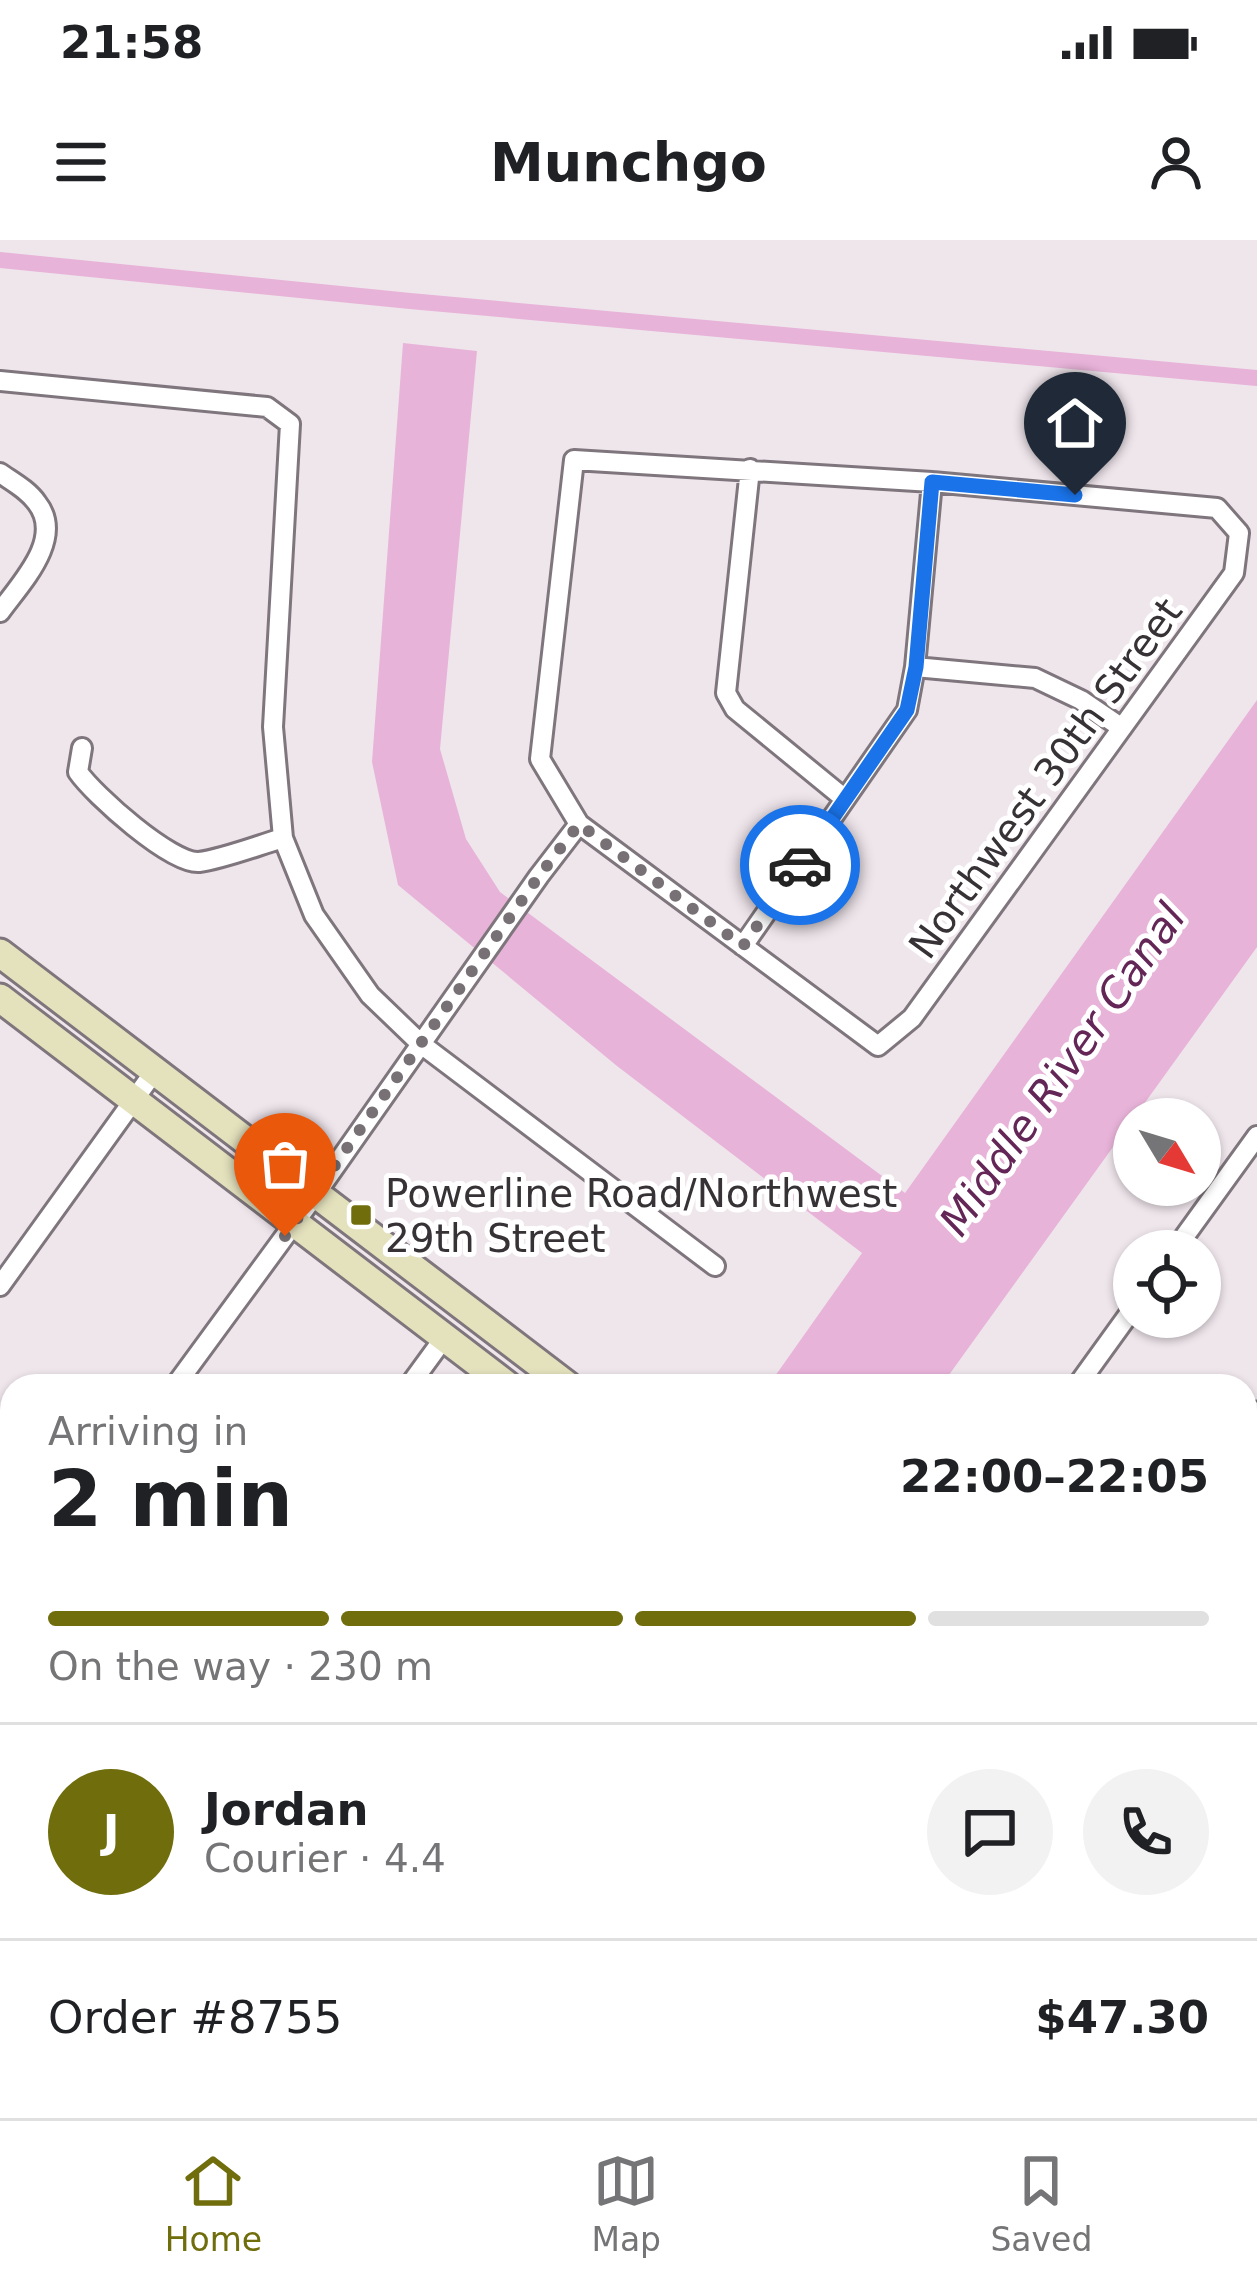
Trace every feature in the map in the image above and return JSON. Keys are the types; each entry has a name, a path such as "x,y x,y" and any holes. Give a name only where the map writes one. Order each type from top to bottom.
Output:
{"main road":[{"path":"0,953 552,1374"},
{"path":"0,998 492,1374"}],"street":[{"path":"0,381 267,406 290,424 273,727 283,838 314,916 370,995 421,1044 715,1266"},
{"path":"574,460 750,469 932,482 916,667 907,710 743,946 579,824 540,759 574,460"},
{"path":"750,469 726,693 734,709 845,799"},
{"path":"0,473 41,507 45,529 40,556 0,612"},
{"name":"Northwest 30th Street","path":"743,946 878,1046 912,1018 1234,573 1239,533 1217,508 932,482"},
{"path":"916,667 1034,678 1081,700 1122,728"},
{"path":"82,748 78,772 91,790 165,850 195,863 283,838"},
{"path":"184,1374 579,824"},
{"path":"0,1286 154,1072"},
{"path":"1189,1230 1257,1136"},
{"path":"418,1374 444,1337"},
{"path":"1087,1374 1113,1337"}],"water":[{"name":"Middle River Canal","path":"403,343 477,351 440,749 466,839 500,892 905,1193 1257,700 1257,947 1148,1098 1113,1098 1113,1147 950,1374 776,1374 862,1253 617,1066 398,885 372,762"}],"waterway":[{"path":"0,260 1257,378"}],"way so far":[{"path":"285,1236 579,824 743,946 800,865"}],"place":[{"name":"Powerline Road/Northwest 29th Street","path":"361,1215"}],"route":[{"path":"800,865 907,710 916,667 932,482 1075,495"}]}
